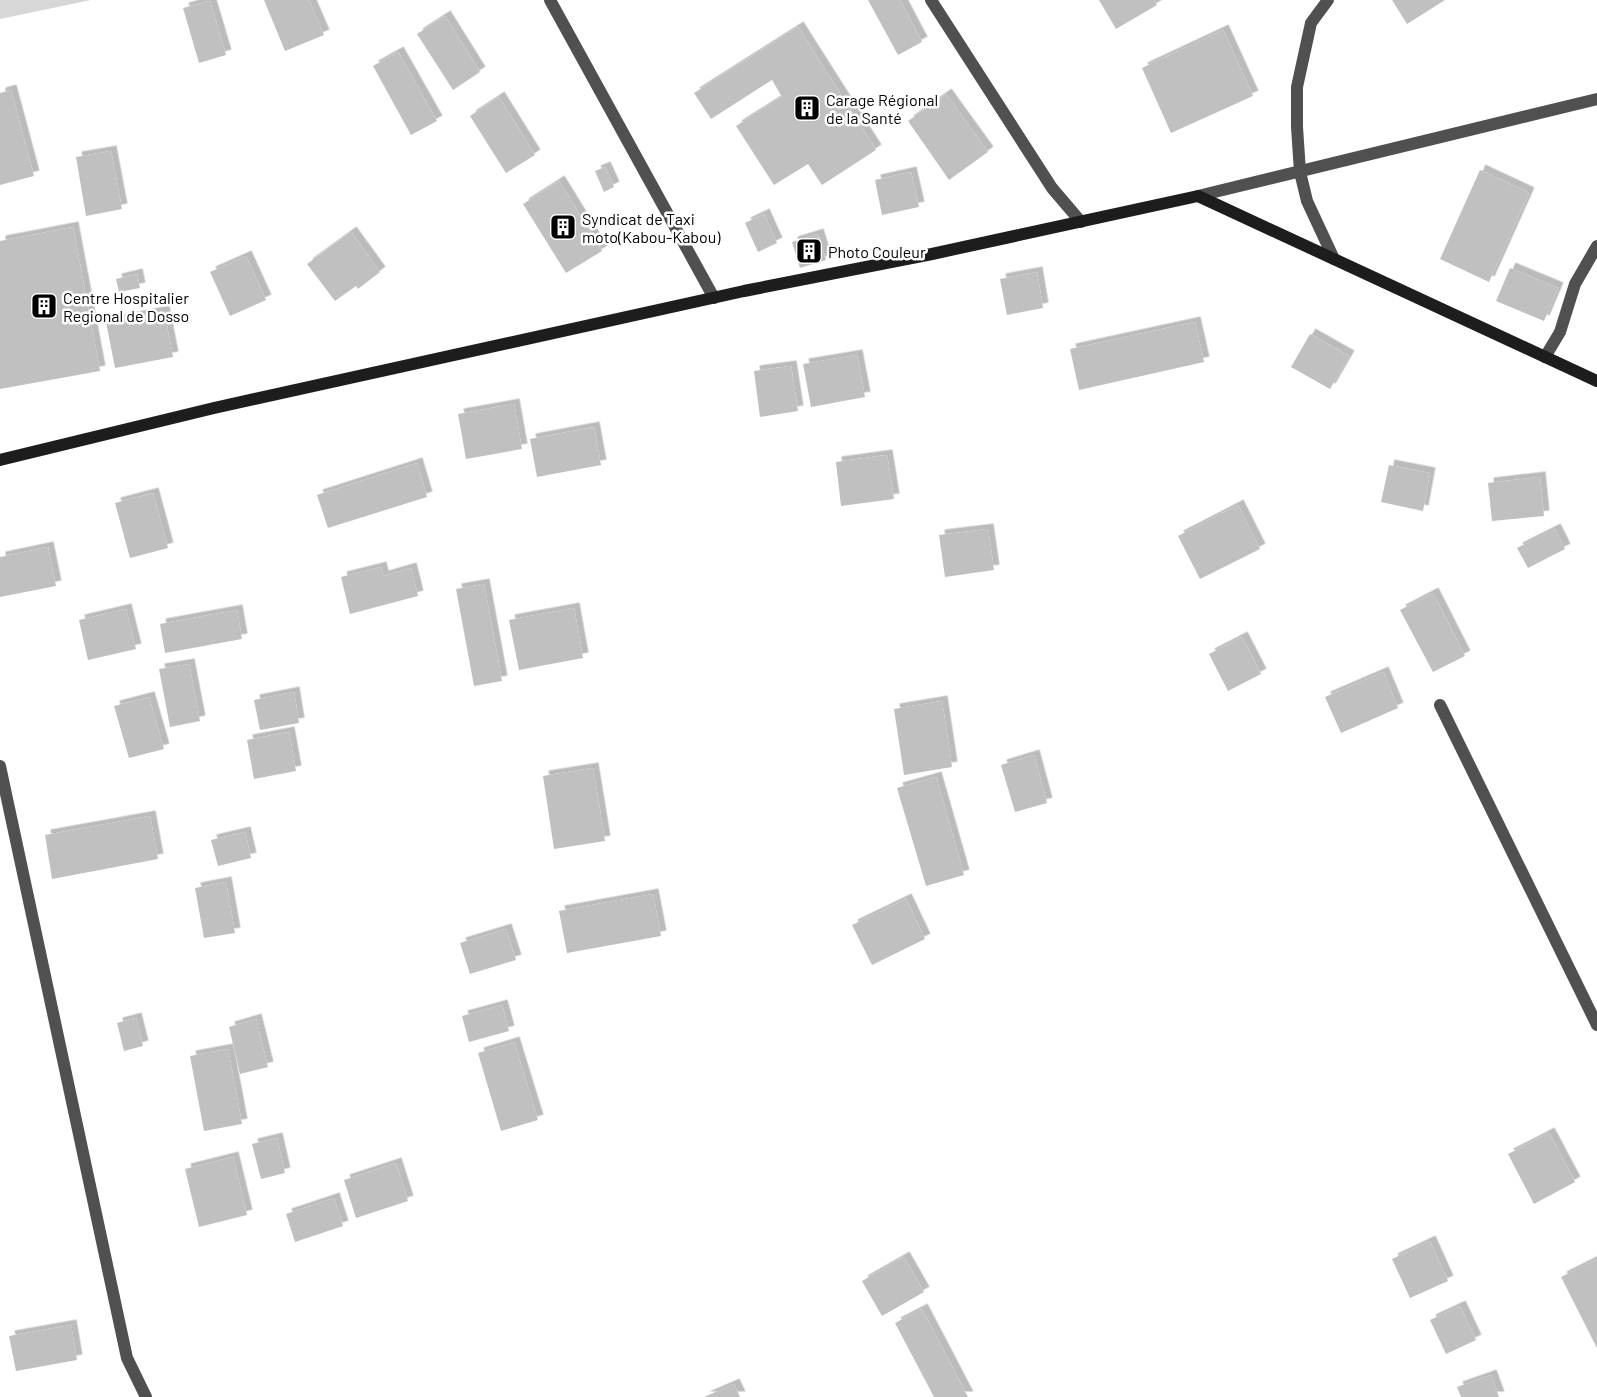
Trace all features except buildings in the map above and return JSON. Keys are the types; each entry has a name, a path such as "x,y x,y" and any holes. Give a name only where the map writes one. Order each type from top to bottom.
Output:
{"street":[{"path":"550,0 714,298"},
{"path":"931,0 1052,188 1081,222"},
{"path":"1328,0 1311,23 1297,87 1300,172 1307,201 1334,259"},
{"path":"0,460 214,408 714,298 932,254 1198,196 1597,99"},
{"path":"1198,196 1597,381"},
{"path":"1545,357 1560,332 1575,284 1597,246"},
{"path":"1440,705 1597,1025"},
{"path":"0,766 127,1358 146,1397"}],"shaded area":[{"path":"0,0 91,0 0,19"}],"place":[{"name":"Carage Régional de la Santé","path":"807,108"},
{"name":"Syndicat de Taxi moto(Kabou-Kabou)","path":"563,227"},
{"name":"Photo Couleur","path":"809,251"},
{"name":"Centre Hospitalier Regional de Dosso","path":"44,306"}]}
